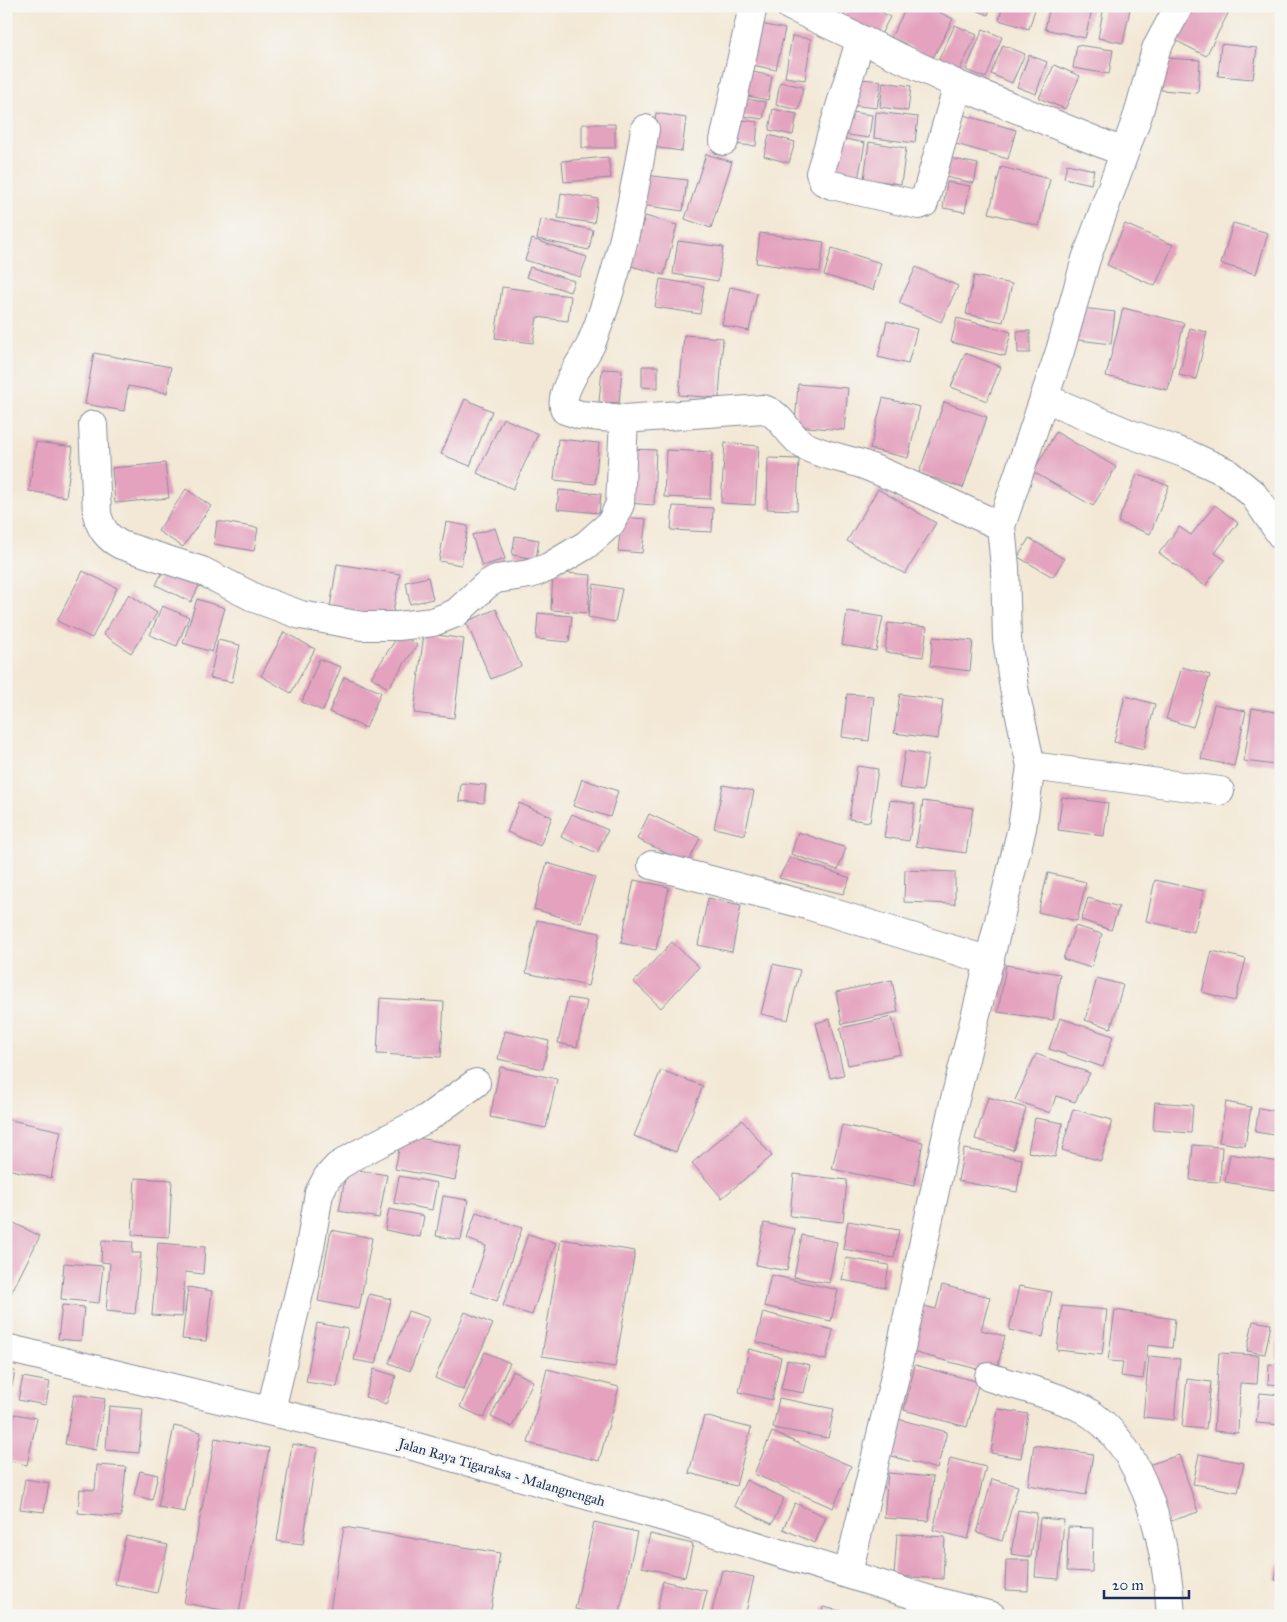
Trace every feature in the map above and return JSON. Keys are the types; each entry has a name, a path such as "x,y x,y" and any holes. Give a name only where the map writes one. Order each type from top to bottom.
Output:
{"street":[{"path":"724,141 753,6"},
{"path":"790,6 860,41 958,85 1123,152"},
{"path":"848,1573 893,1385 950,1120 1022,828 1031,766 1014,688 1007,639 1005,567 1001,526 1060,351 1077,286 1123,152 1138,115 1156,49 1179,6"},
{"path":"860,41 820,173 824,181 832,185 920,205 924,203 958,85"},
{"path":"645,129 635,191 616,268 598,325 569,385 564,406 573,414 624,419 763,409 772,411 798,441 806,447 863,465 1001,526"},
{"path":"1045,398 1128,433 1198,458 1226,472 1253,494 1281,535"},
{"path":"93,426 97,514 99,524 111,539 121,545 202,572 257,599 301,615 345,624 374,627 422,624 444,618 456,612 491,582 540,571 601,534 611,523 620,504 624,419"},
{"path":"1031,766 1220,790"},
{"path":"652,865 807,905 990,961"},
{"path":"272,1410 310,1247 318,1200 327,1178 338,1166 426,1119 476,1083"},
{"name":"Jalan Raya Tigaraksa - Malangnengah","path":"6,1348 272,1410 406,1444 664,1517 927,1599 992,1616"},
{"path":"989,1377 1058,1399 1082,1409 1112,1432 1135,1468 1158,1527 1170,1592 1172,1616"}],"building":[{"path":"849,6 871,6 890,17 879,38 843,18"},
{"path":"907,6 927,6 953,19 933,58 891,37"},
{"path":"967,6 991,6 988,15"},
{"path":"1003,6 1036,6 1029,29 999,20"},
{"path":"1050,6 1093,6 1085,38 1045,29"},
{"path":"1104,6 1130,9 1123,43 1098,38"},
{"path":"1188,6 1232,6 1206,56 1171,38"},
{"path":"756,23 785,29 776,70 748,64"},
{"path":"955,25 977,35 959,71 938,61"},
{"path":"983,29 1002,37 986,78 966,70"},
{"path":"792,36 811,39 805,80 785,77"},
{"path":"1221,44 1257,48 1253,79 1218,76"},
{"path":"1003,45 1025,54 1012,83 991,74"},
{"path":"1077,45 1113,50 1109,74 1073,68"},
{"path":"1029,55 1047,62 1036,94 1017,87"},
{"path":"1163,58 1200,60 1198,93 1161,90"},
{"path":"1054,65 1080,76 1065,109 1039,98"},
{"path":"748,71 772,76 768,100 743,95"},
{"path":"852,78 881,81 877,108 849,105"},
{"path":"780,82 803,87 799,110 776,105"},
{"path":"883,82 911,86 908,111 880,107"},
{"path":"739,98 766,102 763,119 737,115"},
{"path":"773,109 797,114 793,135 769,130"},
{"path":"844,111 872,115 869,138 841,134"},
{"path":"876,112 918,117 915,143 874,138"},
{"path":"656,113 686,118 682,151 651,147"},
{"path":"964,115 1016,130 1008,159 956,144"},
{"path":"733,119 758,122 756,146 731,144"},
{"path":"582,124 615,124 615,148 582,148"},
{"path":"769,135 795,142 789,163 764,156"},
{"path":"840,138 865,143 858,180 833,175"},
{"path":"869,142 906,148 901,184 864,179"},
{"path":"706,154 732,162 711,228 685,219"},
{"path":"608,157 611,178 564,182 562,161"},
{"path":"949,158 978,164 974,183 945,177"},
{"path":"1067,164 1094,170 1091,184 1064,178"},
{"path":"1001,167 1050,179 1039,226 989,213"},
{"path":"645,175 687,180 683,211 641,205"},
{"path":"947,182 970,186 965,212 943,208"},
{"path":"561,193 598,199 594,223 558,218"},
{"path":"645,216 677,225 664,275 631,266"},
{"path":"541,219 593,230 589,250 537,239"},
{"path":"1233,223 1268,233 1256,274 1221,264"},
{"path":"1125,224 1173,245 1155,286 1107,265"},
{"path":"760,233 824,242 820,272 756,263"},
{"path":"532,239 587,257 580,277 525,260"},
{"path":"678,241 723,247 718,281 673,274"},
{"path":"832,248 881,263 873,290 824,275"},
{"path":"530,267 574,281 570,292 526,277"},
{"path":"916,267 958,286 941,322 899,303"},
{"path":"974,276 1012,284 1003,322 966,314"},
{"path":"660,279 704,286 700,314 655,307"},
{"path":"502,287 571,296 568,321 537,317 533,343 495,338"},
{"path":"730,287 757,293 749,331 722,325"},
{"path":"1074,307 1115,312 1111,344 1071,339"},
{"path":"1123,308 1184,323 1168,390 1106,376"},
{"path":"957,318 1011,332 1005,356 951,342"},
{"path":"887,321 917,329 908,364 878,357"},
{"path":"1190,328 1207,332 1196,379 1179,375"},
{"path":"1017,331 1030,331 1030,353 1018,353"},
{"path":"684,335 723,338 719,398 679,395"},
{"path":"94,353 171,367 167,393 128,386 124,411 85,404"},
{"path":"965,353 1001,367 987,401 951,387"},
{"path":"642,366 658,366 658,388 642,387"},
{"path":"602,369 622,370 619,403 599,402"},
{"path":"798,384 848,388 844,430 795,426"},
{"path":"883,398 920,407 908,458 870,449"},
{"path":"465,399 492,411 470,466 441,454"},
{"path":"944,402 987,417 963,488 919,473"},
{"path":"503,418 538,434 513,489 477,473"},
{"path":"1056,432 1116,467 1093,506 1033,472"},
{"path":"558,439 599,443 595,484 554,480"},
{"path":"36,442 73,447 66,497 29,491"},
{"path":"725,443 759,446 755,505 721,503"},
{"path":"630,449 656,450 654,505 627,503"},
{"path":"666,450 712,452 710,499 664,497"},
{"path":"768,458 799,459 797,510 767,509"},
{"path":"165,463 169,498 115,503 112,468"},
{"path":"1137,474 1169,486 1150,534 1118,522"},
{"path":"186,489 211,506 183,547 158,531"},
{"path":"878,489 936,523 905,574 847,541"},
{"path":"559,490 601,494 599,513 557,509"},
{"path":"1215,505 1238,523 1215,553 1225,560 1205,586 1159,553 1179,527 1191,535"},
{"path":"673,506 713,508 712,532 671,530"},
{"path":"622,517 646,519 642,553 618,551"},
{"path":"217,521 258,528 254,551 214,544"},
{"path":"446,522 468,526 461,565 439,561"},
{"path":"495,528 505,559 482,566 472,535"},
{"path":"515,536 539,540 536,559 512,555"},
{"path":"1029,538 1064,559 1053,577 1018,557"},
{"path":"337,564 400,574 392,618 330,608"},
{"path":"166,565 201,582 191,602 156,585"},
{"path":"83,571 117,588 92,638 57,621"},
{"path":"553,572 591,575 588,613 551,610"},
{"path":"428,577 433,599 410,604 406,582"},
{"path":"594,584 622,589 615,622 588,617"},
{"path":"129,594 157,613 131,653 103,634"},
{"path":"197,599 225,608 212,652 183,643"},
{"path":"162,606 189,617 177,646 150,635"},
{"path":"496,609 521,666 491,679 466,622"},
{"path":"847,611 883,617 876,651 842,645"},
{"path":"538,613 572,616 569,642 536,639"},
{"path":"888,623 927,627 923,657 885,652"},
{"path":"284,632 315,649 291,693 261,676"},
{"path":"400,633 417,645 388,688 371,677"},
{"path":"424,633 464,639 454,718 414,713"},
{"path":"933,637 973,641 970,671 930,666"},
{"path":"218,640 240,645 232,682 210,678"},
{"path":"319,659 341,667 323,711 302,702"},
{"path":"1182,667 1210,675 1193,727 1166,719"},
{"path":"344,677 381,692 366,728 329,712"},
{"path":"847,694 874,696 869,741 842,737"},
{"path":"900,694 943,700 938,739 894,733"},
{"path":"1125,696 1155,704 1144,749 1114,742"},
{"path":"1214,704 1246,711 1234,766 1201,759"},
{"path":"1252,708 1281,713 1275,765 1244,761"},
{"path":"905,751 928,755 923,791 899,788"},
{"path":"857,766 878,769 870,822 849,819"},
{"path":"582,779 618,791 610,817 573,806"},
{"path":"461,783 486,785 484,803 459,801"},
{"path":"723,785 754,791 745,835 714,828"},
{"path":"1062,797 1108,803 1104,836 1058,830"},
{"path":"890,800 915,804 909,841 884,837"},
{"path":"923,801 973,808 966,853 916,846"},
{"path":"519,803 552,817 540,846 507,832"},
{"path":"572,814 608,830 597,853 561,837"},
{"path":"649,814 700,838 688,863 637,839"},
{"path":"798,832 846,848 838,870 791,854"},
{"path":"790,857 850,878 843,894 779,878"},
{"path":"547,863 595,877 581,923 534,909"},
{"path":"905,870 955,872 955,904 904,902"},
{"path":"1048,873 1086,882 1077,921 1038,912"},
{"path":"634,880 669,887 656,950 621,943"},
{"path":"1155,880 1204,891 1194,932 1146,921"},
{"path":"708,898 741,905 732,952 698,945"},
{"path":"1088,898 1119,907 1111,930 1081,920"},
{"path":"537,920 600,933 588,986 526,973"},
{"path":"1075,926 1102,934 1091,968 1063,959"},
{"path":"672,942 699,967 661,1008 634,982"},
{"path":"1212,951 1246,959 1235,1001 1202,992"},
{"path":"773,964 800,970 788,1020 761,1014"},
{"path":"1006,965 1060,974 1053,1020 998,1012"},
{"path":"1097,978 1123,985 1111,1028 1085,1020"},
{"path":"892,980 898,1012 842,1024 836,992"},
{"path":"380,998 444,1002 441,1057 377,1054"},
{"path":"568,998 587,1001 577,1047 558,1043"},
{"path":"892,1017 901,1054 848,1065 840,1028"},
{"path":"1060,1018 1113,1036 1103,1067 1049,1049"},
{"path":"830,1019 844,1075 830,1078 816,1023"},
{"path":"505,1031 549,1041 543,1069 498,1059"},
{"path":"1036,1054 1090,1073 1075,1102 1056,1096 1050,1113 1015,1100"},
{"path":"500,1067 557,1079 546,1128 490,1117"},
{"path":"661,1070 703,1086 676,1152 634,1136"},
{"path":"988,1097 1026,1108 1013,1150 975,1139"},
{"path":"1155,1102 1193,1105 1191,1133 1153,1130"},
{"path":"1226,1102 1251,1107 1245,1146 1219,1142"},
{"path":"1259,1108 1281,1112 1281,1136 1255,1132"},
{"path":"1073,1109 1112,1120 1101,1161 1062,1150"},
{"path":"1035,1118 1063,1123 1055,1157 1028,1152"},
{"path":"6,1119 61,1131 51,1178 6,1169"},
{"path":"742,1120 772,1156 722,1198 692,1163"},
{"path":"842,1125 923,1142 914,1186 832,1169"},
{"path":"402,1135 462,1146 455,1180 395,1169"},
{"path":"1193,1145 1222,1147 1220,1182 1190,1180"},
{"path":"964,1149 1022,1159 1017,1192 958,1181"},
{"path":"1230,1154 1279,1162 1275,1190 1225,1182"},
{"path":"347,1168 387,1175 379,1218 339,1211"},
{"path":"794,1174 847,1180 843,1222 790,1216"},
{"path":"399,1176 437,1183 432,1210 394,1203"},
{"path":"135,1178 172,1180 169,1237 132,1235"},
{"path":"443,1196 468,1200 461,1240 436,1236"},
{"path":"389,1209 424,1216 420,1237 385,1230"},
{"path":"476,1212 522,1228 497,1301 471,1292 486,1246 467,1239"},
{"path":"6,1219 40,1236 8,1299 6,1298"},
{"path":"1279,1220 1281,1220 1281,1249 1277,1249"},
{"path":"848,1221 899,1230 894,1258 843,1249"},
{"path":"764,1223 795,1229 787,1271 756,1265"},
{"path":"331,1230 372,1238 359,1309 318,1301"},
{"path":"528,1234 556,1243 532,1315 503,1306"},
{"path":"802,1235 837,1242 829,1283 794,1277"},
{"path":"561,1239 635,1251 615,1367 542,1356"},
{"path":"102,1240 133,1242 132,1253 141,1253 135,1314 106,1311 110,1263 101,1262"},
{"path":"158,1243 205,1247 203,1274 185,1272 182,1317 152,1315"},
{"path":"846,1258 889,1265 885,1288 842,1280"},
{"path":"64,1263 103,1266 99,1303 61,1299"},
{"path":"771,1275 838,1290 831,1321 764,1306"},
{"path":"942,1285 990,1297 981,1330 1005,1336 996,1374 912,1352 924,1306 936,1309"},
{"path":"1019,1286 1052,1292 1043,1337 1009,1330"},
{"path":"188,1287 212,1291 206,1341 182,1339"},
{"path":"369,1294 391,1299 376,1364 354,1360"},
{"path":"62,1305 84,1307 81,1341 58,1339"},
{"path":"1062,1306 1107,1310 1102,1355 1057,1350"},
{"path":"1115,1310 1175,1319 1172,1348 1148,1345 1143,1379 1121,1376 1123,1362 1108,1361"},
{"path":"408,1311 429,1318 410,1371 389,1363"},
{"path":"465,1312 493,1324 463,1390 435,1378"},
{"path":"763,1312 833,1330 826,1360 756,1342"},
{"path":"1253,1321 1271,1324 1265,1354 1247,1351"},
{"path":"317,1323 348,1329 337,1387 306,1382"},
{"path":"1277,1327 1281,1327 1281,1359 1277,1359"},
{"path":"749,1349 781,1357 772,1400 739,1392"},
{"path":"485,1352 510,1363 484,1418 460,1407"},
{"path":"1219,1353 1259,1355 1257,1384 1240,1383 1238,1433 1214,1431"},
{"path":"1149,1356 1180,1359 1174,1420 1143,1417"},
{"path":"787,1360 810,1365 804,1393 781,1389"},
{"path":"1269,1364 1281,1365 1281,1385 1268,1384"},
{"path":"915,1365 979,1382 967,1427 904,1410"},
{"path":"6,1369 15,1371 12,1386 6,1385"},
{"path":"374,1369 396,1376 386,1404 365,1397"},
{"path":"547,1369 619,1387 599,1461 528,1443"},
{"path":"513,1371 533,1381 512,1427 491,1417"},
{"path":"23,1377 50,1382 46,1405 18,1400"},
{"path":"1187,1379 1211,1382 1206,1429 1182,1427"},
{"path":"1260,1393 1281,1395 1281,1425 1256,1423"},
{"path":"74,1394 105,1399 96,1450 65,1444"},
{"path":"779,1398 834,1409 828,1438 773,1428"},
{"path":"109,1406 143,1409 139,1453 106,1450"},
{"path":"998,1409 1028,1414 1021,1458 991,1453"},
{"path":"15,1414 37,1418 27,1465 6,1460"},
{"path":"704,1416 751,1428 736,1486 689,1473"},
{"path":"898,1419 947,1432 937,1469 888,1455"},
{"path":"174,1426 201,1432 185,1512 158,1507"},
{"path":"772,1432 851,1466 833,1508 754,1474"},
{"path":"215,1438 269,1448 239,1613 184,1603"},
{"path":"292,1444 317,1448 303,1544 277,1541"},
{"path":"1034,1445 1093,1454 1086,1495 1028,1485"},
{"path":"1199,1454 1244,1463 1238,1492 1193,1484"},
{"path":"1179,1455 1198,1512 1168,1522 1148,1465"},
{"path":"950,1458 986,1467 968,1539 933,1530"},
{"path":"97,1465 126,1467 121,1517 78,1513 80,1489 95,1490"},
{"path":"140,1471 158,1475 152,1500 134,1495"},
{"path":"888,1473 933,1477 929,1521 884,1518"},
{"path":"25,1479 49,1483 44,1512 20,1509"},
{"path":"992,1479 1018,1486 1002,1541 977,1533"},
{"path":"746,1480 784,1498 772,1524 734,1506"},
{"path":"795,1503 826,1517 815,1543 783,1529"},
{"path":"1018,1510 1037,1513 1031,1557 1011,1554"},
{"path":"1040,1518 1064,1520 1059,1579 1035,1577"},
{"path":"594,1522 637,1532 619,1616 606,1616 575,1609"},
{"path":"344,1527 500,1553 490,1616 329,1616"},
{"path":"1068,1527 1093,1528 1092,1572 1067,1571"},
{"path":"650,1534 693,1544 685,1577 642,1567"},
{"path":"897,1534 945,1537 943,1579 894,1576"},
{"path":"126,1536 168,1545 157,1593 115,1584"},
{"path":"1281,1558 1281,1582 1275,1580"},
{"path":"1006,1560 1029,1560 1028,1591 1005,1590"},
{"path":"722,1570 754,1577 745,1616 711,1616"},
{"path":"663,1581 707,1591 701,1616 677,1616 657,1611"},
{"path":"823,1607 859,1615 859,1616 821,1616"}]}
